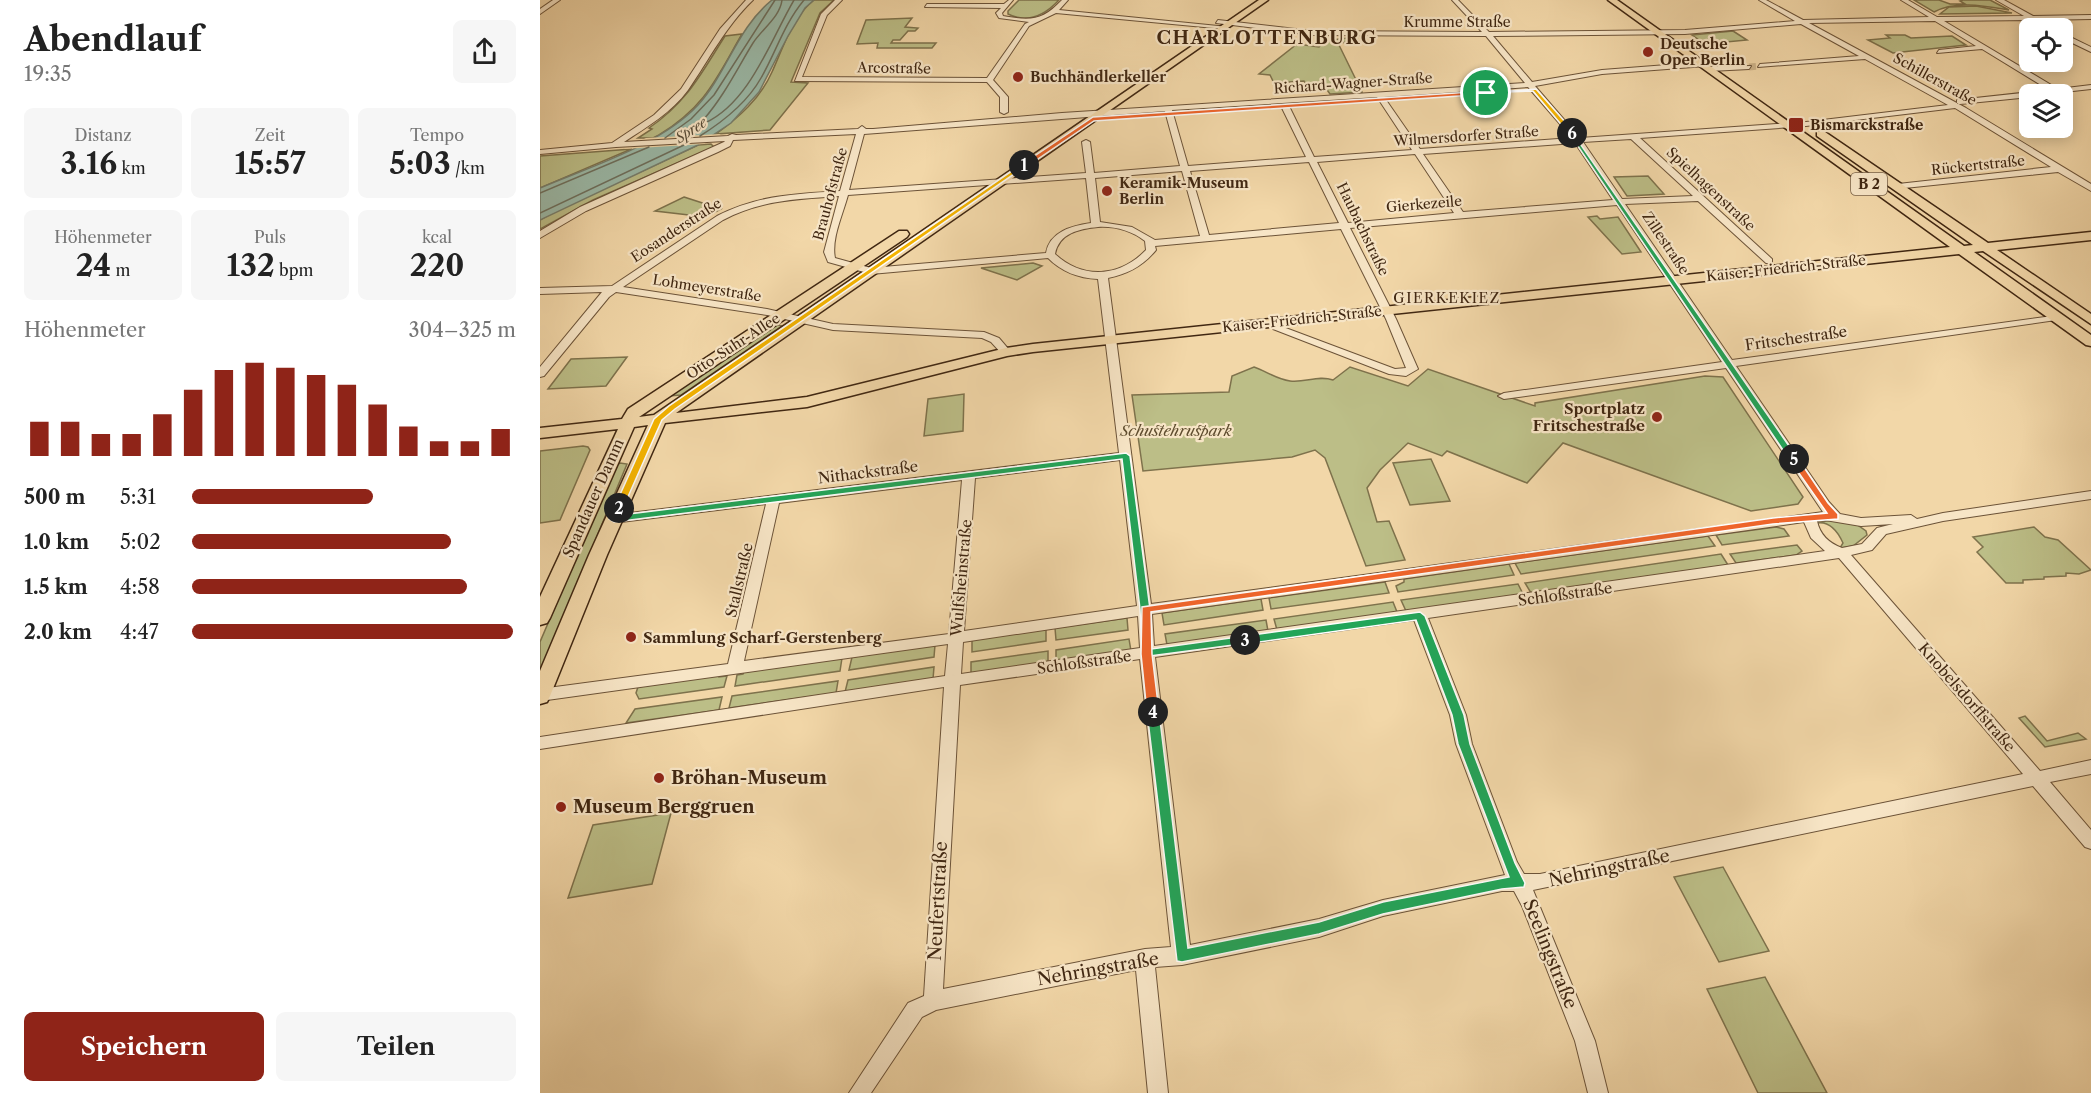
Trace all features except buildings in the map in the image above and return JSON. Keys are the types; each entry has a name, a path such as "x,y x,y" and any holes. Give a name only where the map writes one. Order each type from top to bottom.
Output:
{"main road":[{"name":"Otto-Suhr-Allee","path":"658,419 1097,116 1251,0"},
{"name":"Otto-Suhr-Allee","path":"1069,120 1264,0"},
{"name":"B 2","path":"1612,0 1705,67 1789,119 1957,246 2091,342"},
{"path":"1627,0 1779,106"},
{"name":"B 2","path":"1789,119 1806,124 2091,320"},
{"name":"Otto-Suhr-Allee","path":"630,418 1037,142"},
{"name":"Kaiser-Friedrich-Straße","path":"1981,244 2091,229"},
{"name":"Kaiser-Friedrich-Straße","path":"1671,276 1769,261 2091,236"},
{"name":"Kaiser-Friedrich-Straße","path":"630,418 672,408 818,389 1003,349 1110,335 1957,246"},
{"name":"Kaiser-Friedrich-Straße","path":"1110,335 1276,322 1384,307"},
{"name":"Kaiser-Friedrich-Straße","path":"630,418 658,419 807,402 888,383 1003,349"},
{"path":"540,422 630,418"},
{"path":"540,433 630,418"},
{"name":"Spandauer Damm","path":"540,618 630,418"},
{"name":"Spandauer Damm","path":"540,695 658,419"}],"street":[{"path":"540,12 557,0"},
{"path":"540,146 614,145 657,117 676,100 722,30 741,7 750,0"},
{"name":"Arcostraße","path":"839,0 824,14 798,79 989,80"},
{"path":"1012,0 999,13 1001,17 1027,22 1040,19 1055,11 1065,0"},
{"name":"Zillestraße","path":"1455,0 1578,141 1824,505 1835,516"},
{"name":"Schillerstraße","path":"1762,0 1958,104 2091,188"},
{"path":"1904,0 2043,84"},
{"path":"1999,0 2031,18"},
{"path":"927,6 1006,6"},
{"name":"Krumme Straße","path":"1055,11 1313,33 1674,32 1803,22 2019,18"},
{"name":"Krumme Straße","path":"2031,18 2091,17"},
{"path":"1004,117 1004,97 989,80 1027,22"},
{"path":"2073,40 2091,50"},
{"path":"1940,52 1984,47"},
{"path":"1760,66 1866,57"},
{"name":"Richard-Wagner-Straße","path":"1168,112 1532,87 1705,67 1749,67"},
{"path":"2087,88 2091,92"},
{"path":"2073,94 2091,92"},
{"path":"1806,124 2019,96"},
{"path":"1380,98 1460,215"},
{"name":"Richard-Wagner-Straße","path":"725,138 895,128 1004,117 1011,123 1380,98"},
{"path":"1977,100 1988,106"},
{"path":"1969,108 2019,102"},
{"name":"Haubachstraße","path":"1276,322 1278,329 1393,372 1406,373 1412,369 1285,106"},
{"path":"1168,112 1205,238"},
{"name":"Wilmersdorfer Straße","path":"977,184 1634,137 1789,119"},
{"name":"Brauhofstraße","path":"862,130 831,240 829,259 871,271"},
{"name":"Spielhagenstraße","path":"1634,137 1769,261"},
{"path":"540,152 725,138"},
{"path":"540,235 583,209 715,150 725,138"},
{"path":"1086,142 1096,225"},
{"name":"Rückertstraße","path":"1898,187 2060,169"},
{"name":"Eosanderstraße","path":"540,374 605,295 737,208 774,198 977,184"},
{"name":"Gierkezeile","path":"1152,243 1619,201 1699,198"},
{"path":"871,271 1050,255 1070,271 1103,276 1146,256 1152,243 1143,234 1134,230 1115,225 1096,225 1078,228 1060,236 1053,242 1050,255"},
{"path":"1103,276 1145,609 1146,654 1182,956"},
{"name":"Lohmeyerstraße","path":"540,291 614,289 781,316 833,327 984,335 1003,349"},
{"name":"Fritschestraße","path":"1504,396 2056,317"},
{"name":"Nithackstraße","path":"614,519 1126,456"},
{"name":"Wulfsheinstraße","path":"952,689 969,476"},
{"name":"Schloßstraße","path":"540,743 952,689 1146,654 1422,621 1842,553 1867,547 1882,531 1943,518 2091,495"},
{"name":"Stallstraße","path":"735,668 773,501"},
{"name":"Schloßstraße","path":"540,695 1810,517 1835,516 1861,522 1943,518"},
{"path":"1810,517 1815,535 1832,550 1842,553"},
{"path":"1861,522 1875,536"},
{"name":"Knobelsdorffstraße","path":"1842,553 2091,842"},
{"name":"Seelingstraße","path":"1422,621 1458,715 1464,744 1509,865 1530,903 1584,1041 1598,1093"},
{"name":"Neufertstraße","path":"933,1002 952,689"},
{"name":"Nehringstraße","path":"933,1002 1145,958 1182,956 1319,928 1383,908 1502,884 1551,880 2091,767"},
{"path":"1145,958 1158,1093"},
{"path":"859,1093 915,1010 933,1002"}],"green space":[{"path":"814,0 834,0 820,13 791,82 808,83 770,130 716,134 741,114 761,91 794,24"},
{"path":"1019,0 1059,0 1042,14 1022,18 1008,14 1008,11"},
{"path":"1914,0 1939,0 1950,4 1965,4 1960,1 1990,0 2009,10 1961,5 1942,8 1934,12"},
{"path":"1976,6 2012,13 1940,14 1949,7"},
{"path":"912,18 905,27 918,28 915,31 908,31 900,40 893,40 891,43 936,43 932,48 877,48 878,43 857,44 866,20"},
{"path":"1733,31 1747,40 1705,44 1692,35"},
{"path":"742,34 717,78 688,113 653,138 638,138 652,129 649,128 684,97 725,36"},
{"path":"1886,35 1905,35 1911,38 1952,36 1966,45 1893,53 1868,40 1890,38"},
{"path":"1347,38 1349,42 1338,43 1362,92 1330,94 1325,87 1308,88 1304,81 1274,83 1270,75 1259,74 1297,44 1319,47 1324,41"},
{"path":"711,144 714,147 593,200 540,229 540,220 552,213 698,145"},
{"path":"632,149 622,153 540,188 540,156"},
{"path":"1648,176 1664,194 1627,196 1614,177"},
{"path":"684,197 721,209 706,217 655,211"},
{"path":"1597,216 1600,219 1618,217 1641,252 1622,254 1588,217"},
{"path":"1033,263 1042,266 1017,280 981,268"},
{"path":"775,324 782,326 681,395 668,396"},
{"path":"627,357 606,386 548,389 571,359"},
{"name":"Schustehruspark","path":"1254,367 1280,379 1296,381 1322,378 1333,380 1350,367 1408,386 1428,369 1535,406 1535,403 1705,376 1723,377 1803,497 1798,504 1751,511 1563,443 1527,483 1447,451 1442,456 1408,443 1380,470 1367,488 1377,522 1389,521 1405,560 1366,566 1325,458 1315,450 1292,457 1143,471 1132,395 1229,392 1232,376"},
{"path":"964,394 963,431 924,436 928,399"},
{"path":"583,446 590,450 560,520 540,523 540,451"},
{"path":"1431,459 1450,501 1410,505 1393,463"},
{"path":"620,463 627,464 540,673 540,642 615,467"},
{"path":"1831,520 1856,524 1866,531 1867,535 1853,546 1840,548 1843,543 1836,531 1826,524 1817,523"},
{"path":"1776,527 1784,529 1789,536 1722,545 1716,535"},
{"path":"2034,527 2045,537 2058,540 2091,570 2079,574 2066,573 2066,576 2023,580 2023,583 2006,583 1977,552 1983,547 1973,537"},
{"path":"1708,536 1715,546 1521,574 1515,563"},
{"path":"1797,545 1802,551 1796,555 1736,563 1730,554"},
{"path":"1721,554 1728,565 1531,593 1525,583"},
{"path":"1509,564 1514,575 1398,592 1396,586 1404,582 1404,579"},
{"path":"1385,582 1389,593 1271,609 1269,598"},
{"path":"1518,584 1523,594 1406,611 1401,600"},
{"path":"1261,599 1263,610 1164,625 1162,613"},
{"path":"1393,602 1397,612 1277,630 1274,619"},
{"path":"1127,618 1128,630 1056,640 1055,628"},
{"path":"1266,620 1268,631 1167,645 1165,634"},
{"path":"1046,629 1046,641 972,652 972,640"},
{"path":"1129,639 1131,651 1056,661 1056,650"},
{"path":"935,645 934,657 849,670 852,657"},
{"path":"1048,651 1048,662 971,674 971,662"},
{"path":"842,658 840,671 735,686 737,675 744,672"},
{"path":"934,667 933,679 845,692 848,680"},
{"path":"719,675 719,677 727,676 724,687 639,699 636,693 638,687"},
{"path":"838,681 836,693 729,708 732,696"},
{"path":"722,697 719,710 626,723 635,709"},
{"path":"2025,716 2047,741 2078,733 2086,739 2045,747 2019,718"},
{"path":"671,813 652,884 568,898 593,825"},
{"path":"1723,867 1769,951 1719,962 1674,877"},
{"path":"1765,977 1827,1093 1758,1093 1707,989"}],"water":[{"name":"Spree","path":"772,0 814,0 805,8 788,36 759,92 731,123 698,145 540,220 540,188 624,154 645,143 665,132 698,105 717,79 750,24"}],"pier":[{"path":"721,134 704,144 623,149 646,138"}],"tunnel":[{"path":"1749,67 1760,66"}],"place":[{"name":"Deutsche Oper Berlin","path":"1648,52"},
{"name":"Buchhändlerkeller","path":"1018,77"},
{"name":"Bismarckstraße","path":"1796,125"},
{"name":"Keramik-Museum Berlin","path":"1107,191"},
{"name":"Sportplatz Fritschestraße","path":"1657,417"},
{"name":"Sammlung Scharf-Gerstenberg","path":"631,637"},
{"name":"Bröhan-Museum","path":"659,778"},
{"name":"Museum Berggruen","path":"561,807"}],"district":[{"name":"CHARLOTTENBURG","path":"1267,38"},
{"name":"GIERKEKIEZ","path":"1447,298"}],"route":[{"path":"1486,93 1093,119 658,419 614,519 1126,456 1145,609 1146,654 1420,616 1458,715 1464,744 1509,865 1519,883 1502,884 1383,908 1319,928 1182,956 1146,654 1147,632 1145,609 1773,521 1835,516 1824,505 1578,141 1534,90 1486,93"}]}
